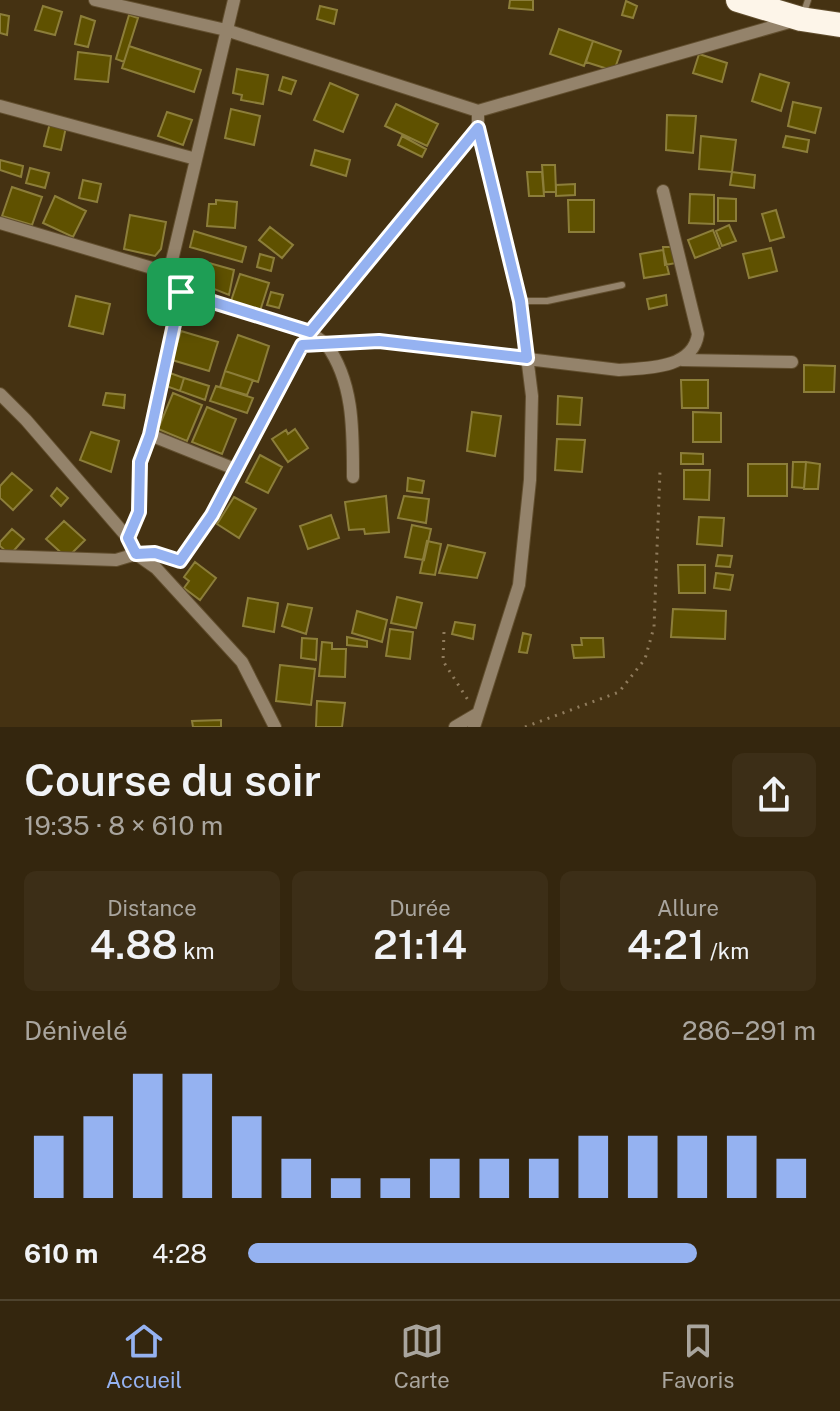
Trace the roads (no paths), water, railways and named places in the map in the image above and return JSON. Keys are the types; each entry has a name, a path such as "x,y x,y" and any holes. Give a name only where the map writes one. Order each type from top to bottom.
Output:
{"highway":[{"path":"738,0 805,9 840,25"}],"street":[{"path":"95,0 226,30 478,111 805,9"},
{"path":"169,273 234,0"},
{"path":"0,106 196,159"},
{"path":"455,727 475,720 519,585 530,480 532,396 520,301 478,128 478,111"},
{"path":"0,556 116,560 155,553 180,561 212,515 310,332 478,128"},
{"path":"663,191 698,334 697,345 682,360"},
{"path":"0,223 169,273 181,292 310,332 326,344 340,363 350,404 353,477"},
{"path":"128,538 139,512 140,462 150,435 181,292"},
{"path":"302,345 379,341 619,370 682,360 792,362"},
{"path":"0,394 128,538 136,554 156,568 242,662 275,727"},
{"path":"150,435 235,469"}],"lane":[{"path":"520,301 547,301 622,285"}]}
